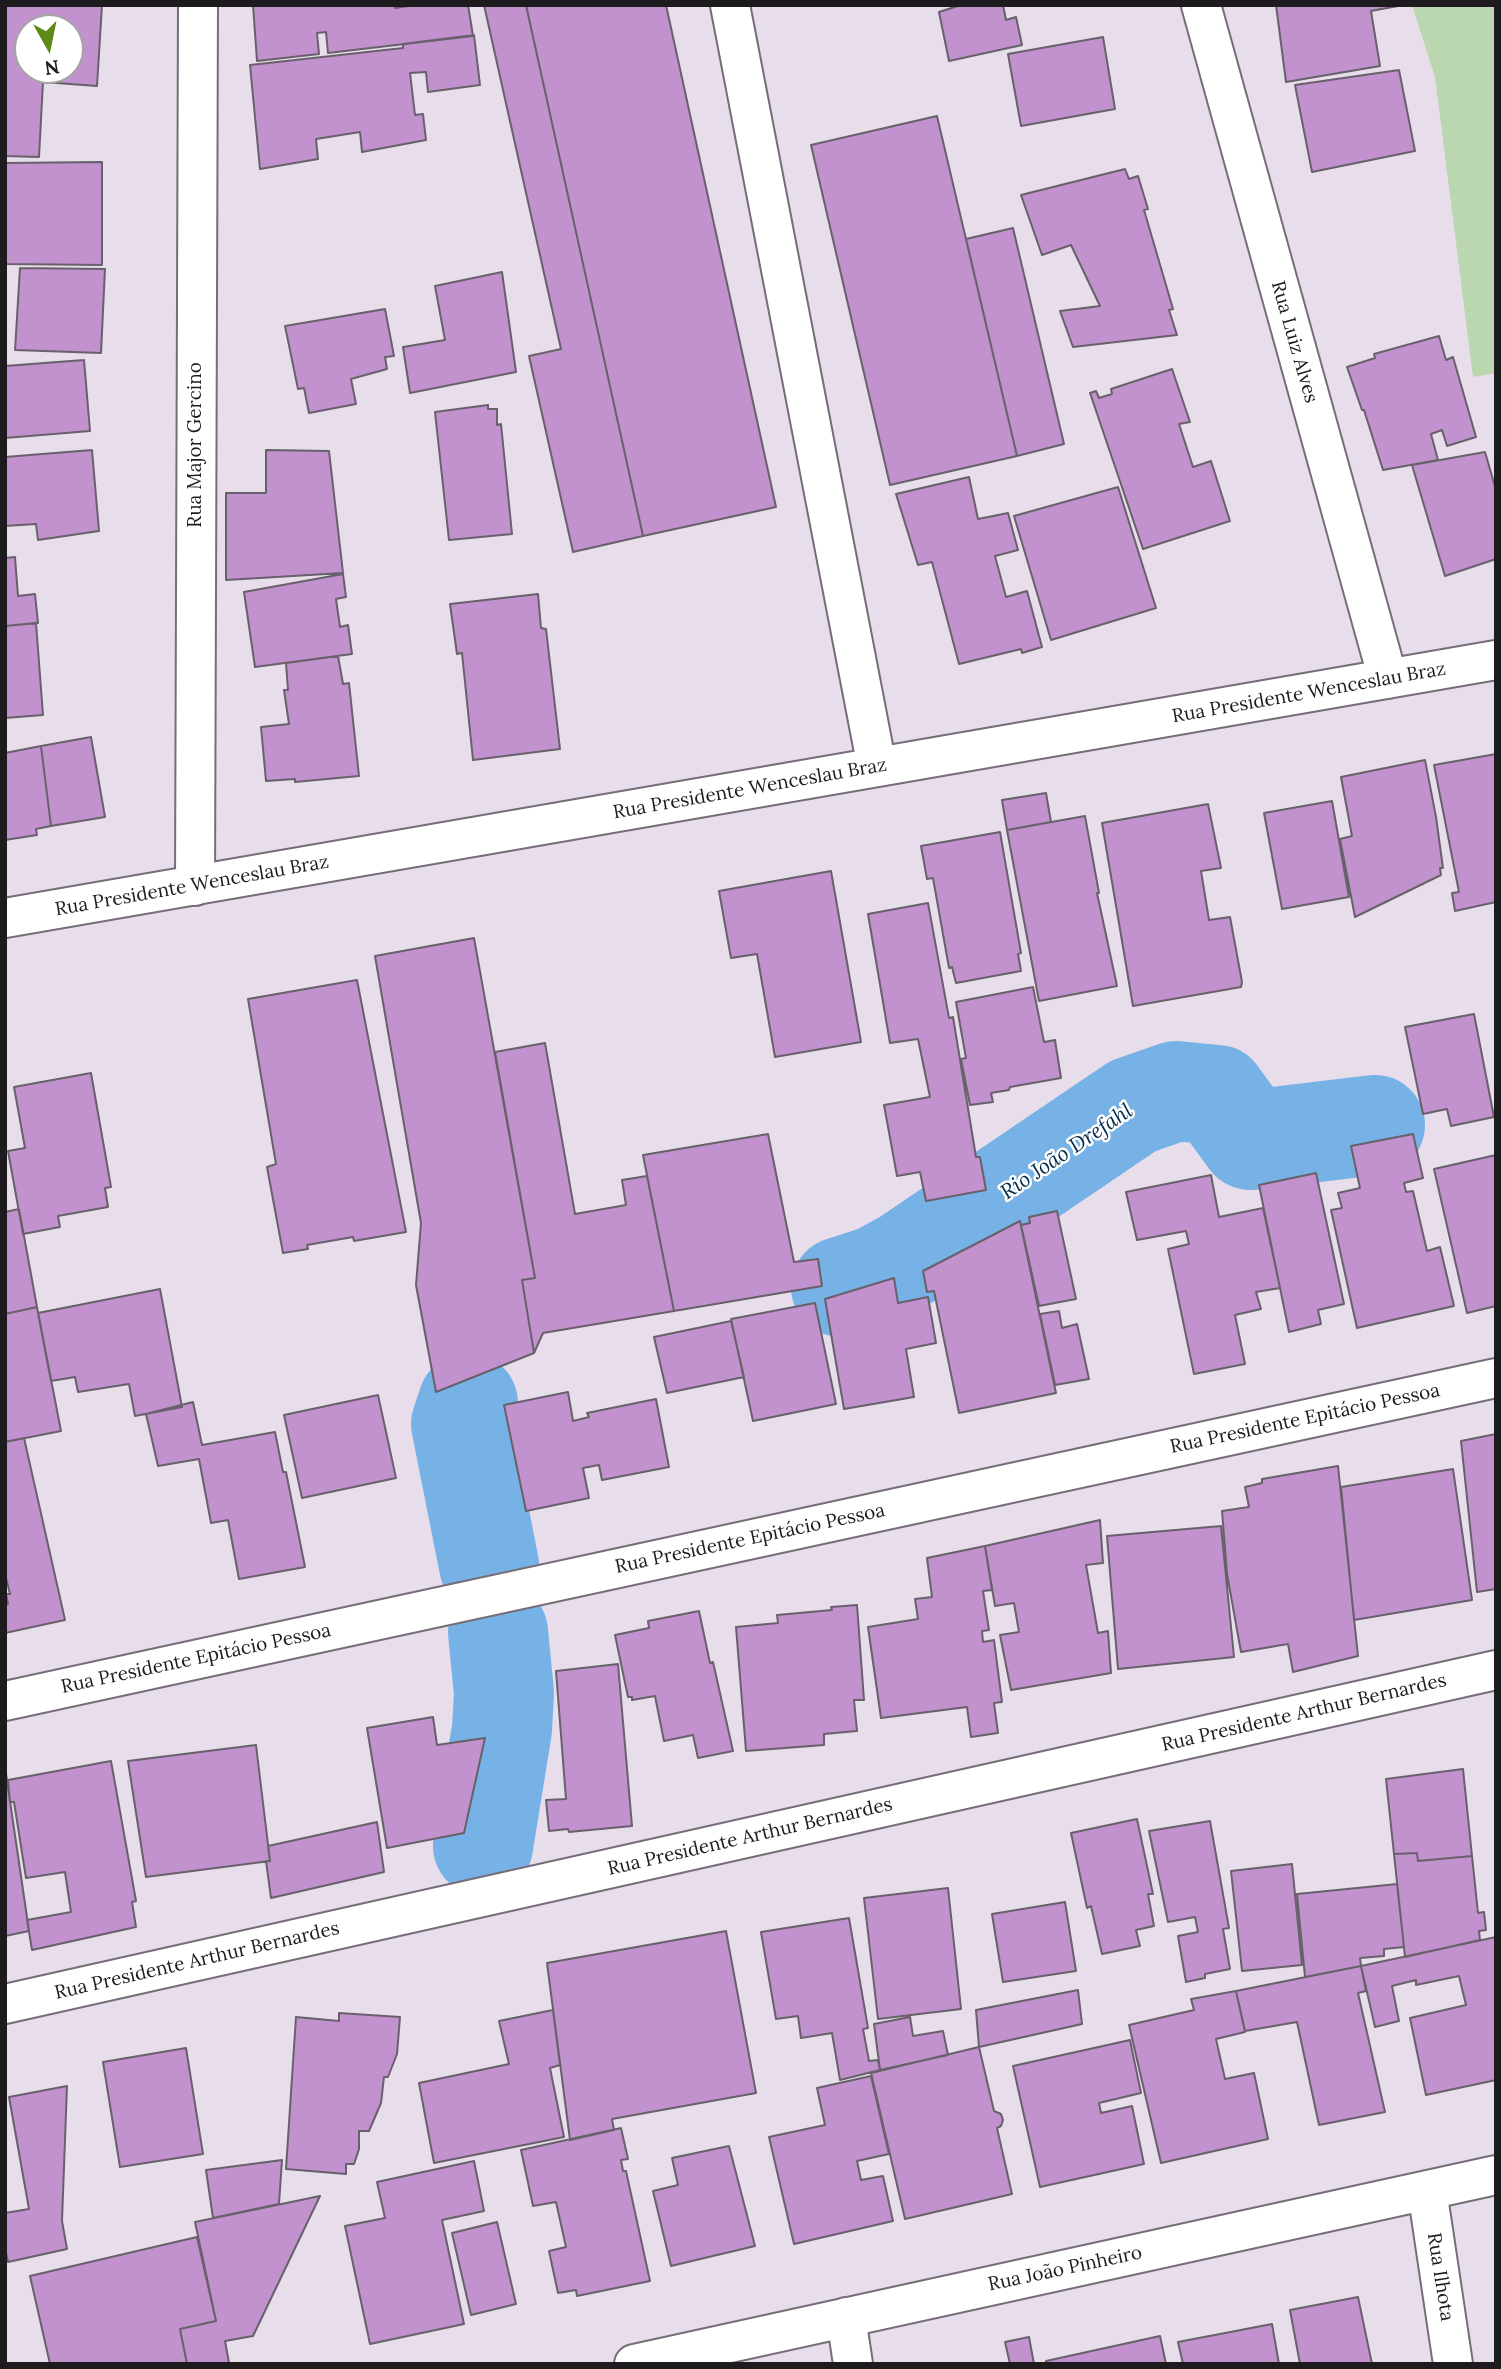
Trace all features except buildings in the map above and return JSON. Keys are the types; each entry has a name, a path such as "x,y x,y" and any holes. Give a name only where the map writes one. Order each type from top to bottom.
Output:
{"street":[{"name":"Rua Major Gercino","path":"195,886 198,5"},
{"path":"730,5 877,767"},
{"name":"Rua Luiz Alves","path":"1200,5 1388,679"},
{"name":"Rua Presidente Wenceslau Braz","path":"5,918 1496,660"},
{"name":"Rua Presidente Epitácio Pessoa","path":"5,1701 1496,1378"},
{"name":"Rua Presidente Arthur Bernardes","path":"5,2004 1496,1670"},
{"name":"Rua João Pinheiro","path":"634,2364 1496,2175"},
{"name":"Rua Ilhota","path":"1427,2190 1453,2364"},
{"path":"846,2317 853,2364"}],"green space":[{"path":"1412,5 1496,5 1496,373 1473,377 1435,77"}],"waterway":[{"name":"Rio João Drefahl","path":"841,1287 878,1275 907,1259 1133,1106 1176,1091 1217,1095 1250,1140 1375,1125"},
{"name":"Rio João Drefahl","path":"468,1403 461,1424 489,1565"},
{"name":"Rio João Drefahl","path":"483,1846 502,1729 504,1693 498,1632"}]}
